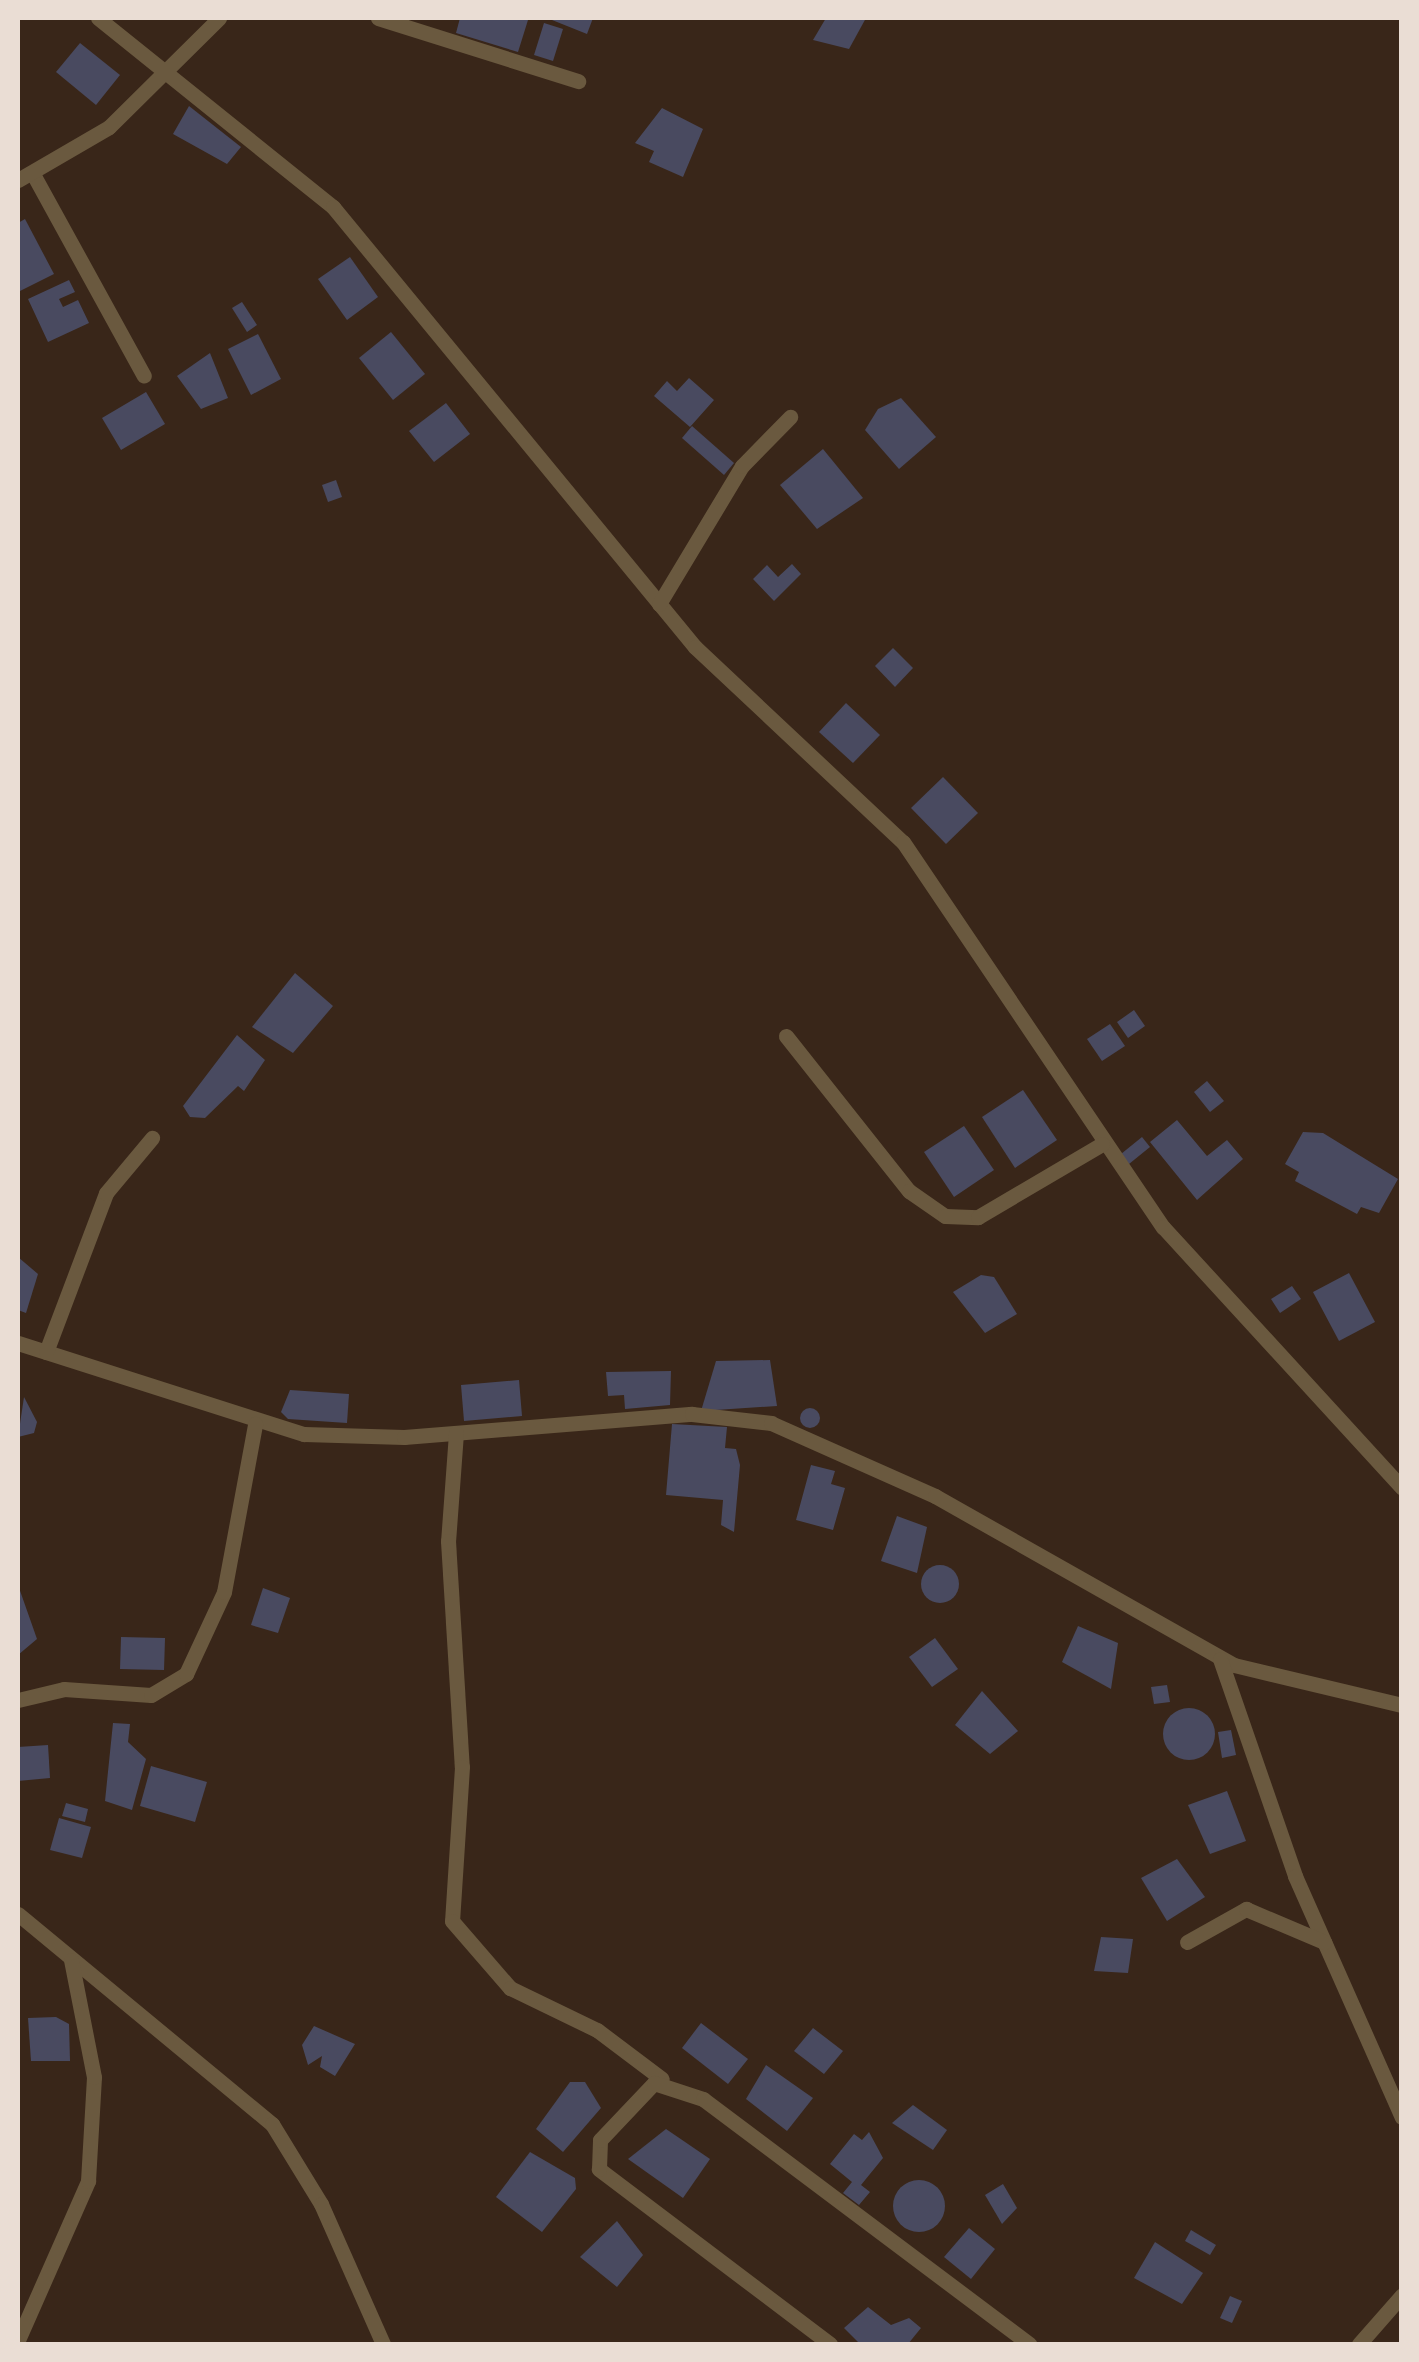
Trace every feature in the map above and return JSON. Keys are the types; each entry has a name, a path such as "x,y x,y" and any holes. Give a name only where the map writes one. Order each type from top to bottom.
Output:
{"street":[{"path":"98,18 166,68 332,208 659,604 903,842 1102,1144 1240,1319 1402,1488"},
{"path":"144,376 26,177 109,127 220,18"},
{"path":"378,18 578,81"},
{"path":"659,604 742,466 790,417"},
{"path":"786,1036 909,1191 946,1216 978,1217 1102,1144"},
{"path":"46,1352 106,1193 152,1138"},
{"path":"18,1344 255,1424 348,1438 692,1414 770,1423 935,1496 1220,1658 1322,1694 1402,1705"},
{"path":"18,1700 64,1689 151,1695 186,1674 224,1592 255,1424"},
{"path":"456,1433 448,1541 462,1766 452,1921 510,1988 597,2030 662,2079 812,2176 1029,2344"},
{"path":"1220,1658 1324,1942 1402,2117"},
{"path":"1187,1942 1246,1909 1324,1942"},
{"path":"18,1914 272,2124 322,2204 383,2344"},
{"path":"18,2340 88,2181 94,2077 71,1960"},
{"path":"662,2079 600,2140 600,2168 830,2344"},
{"path":"1359,2344 1402,2295"}],"building":[{"path":"460,18 528,20 518,52 456,33"},
{"path":"547,18 593,18 587,34"},
{"path":"826,18 866,18 849,49 813,40"},
{"path":"544,23 563,29 553,61 534,55"},
{"path":"80,43 120,75 96,105 56,72"},
{"path":"189,106 241,147 227,164 173,134"},
{"path":"662,108 703,129 683,177 649,162 654,151 635,143"},
{"path":"25,219 54,274 18,292 18,223"},
{"path":"350,257 378,297 347,320 318,279"},
{"path":"69,280 75,292 59,299 63,307 78,300 89,323 48,342 28,299"},
{"path":"242,302 257,325 247,332 232,308"},
{"path":"391,332 425,374 393,400 359,358"},
{"path":"258,334 281,379 251,395 228,349"},
{"path":"210,353 228,398 201,409 177,376"},
{"path":"689,378 714,400 690,427 654,396 667,381 677,391"},
{"path":"146,392 165,424 121,450 102,418"},
{"path":"901,398 936,437 899,469 865,430 878,409"},
{"path":"446,403 470,434 434,462 409,431"},
{"path":"692,426 734,463 724,475 682,438"},
{"path":"823,449 863,498 817,529 780,485"},
{"path":"336,480 342,497 328,502 322,485"},
{"path":"792,564 801,574 774,601 753,579 767,565 778,577"},
{"path":"893,648 913,668 895,687 875,666"},
{"path":"846,703 880,735 853,763 819,732"},
{"path":"943,777 978,813 946,844 911,808"},
{"path":"295,973 333,1006 293,1053 252,1027"},
{"path":"1134,1010 1145,1026 1128,1038 1117,1022"},
{"path":"1110,1024 1125,1046 1102,1061 1087,1039"},
{"path":"237,1035 265,1060 244,1091 238,1086 205,1118 190,1117 183,1106"},
{"path":"1207,1081 1224,1101 1210,1112 1194,1092"},
{"path":"1023,1090 1057,1140 1015,1168 982,1117"},
{"path":"1177,1120 1207,1156 1227,1140 1243,1159 1197,1200 1150,1142"},
{"path":"964,1126 994,1170 954,1197 924,1152"},
{"path":"1303,1132 1323,1133 1398,1179 1379,1213 1361,1207 1357,1214 1295,1181 1299,1172 1285,1164"},
{"path":"1142,1137 1150,1147 1129,1164 1121,1154"},
{"path":"18,1257 38,1274 26,1313 18,1310"},
{"path":"1349,1273 1375,1322 1339,1341 1313,1292"},
{"path":"981,1275 994,1277 1017,1314 985,1333 953,1292"},
{"path":"1292,1286 1301,1299 1280,1313 1271,1299"},
{"path":"770,1360 777,1406 701,1411 716,1361"},
{"path":"671,1371 670,1405 625,1409 624,1395 608,1396 606,1372"},
{"path":"519,1380 522,1416 464,1421 461,1385"},
{"path":"290,1390 349,1394 347,1423 288,1419 281,1412"},
{"path":"24,1397 37,1422 34,1433 18,1437"},
{"path":"806,1408 814,1408 820,1418 814,1428 806,1428 800,1422 800,1414"},
{"path":"672,1424 727,1427 725,1448 736,1449 740,1465 734,1532 721,1525 723,1500 666,1495"},
{"path":"811,1465 835,1471 831,1484 845,1488 833,1530 796,1520"},
{"path":"897,1516 927,1527 917,1573 881,1561"},
{"path":"940,1565 954,1570 959,1584 954,1598 940,1603 926,1598 921,1584 926,1570"},
{"path":"18,1585 37,1639 18,1655"},
{"path":"263,1588 290,1598 278,1633 251,1625"},
{"path":"1078,1626 1118,1643 1111,1689 1062,1662"},
{"path":"121,1637 165,1638 164,1670 120,1669"},
{"path":"935,1638 958,1669 932,1687 909,1657"},
{"path":"1167,1685 1170,1702 1154,1704 1151,1687"},
{"path":"982,1691 1018,1731 990,1754 955,1725"},
{"path":"1189,1708 1207,1716 1215,1734 1207,1752 1189,1760 1171,1752 1163,1734 1171,1716"},
{"path":"113,1723 130,1724 128,1742 146,1759 132,1810 105,1801"},
{"path":"1231,1730 1236,1755 1222,1758 1218,1732"},
{"path":"48,1745 50,1778 18,1781 18,1747"},
{"path":"151,1766 207,1782 195,1822 140,1806"},
{"path":"1227,1791 1246,1841 1210,1854 1188,1805"},
{"path":"66,1803 88,1809 85,1822 62,1816"},
{"path":"59,1818 91,1827 82,1858 50,1850"},
{"path":"1177,1859 1205,1897 1167,1921 1141,1878"},
{"path":"1101,1937 1133,1939 1128,1973 1094,1971"},
{"path":"56,2017 69,2024 70,2061 31,2061 28,2018"},
{"path":"701,2023 748,2059 728,2084 682,2048"},
{"path":"314,2026 355,2044 335,2076 320,2067 322,2056 308,2065 302,2045"},
{"path":"813,2028 843,2051 824,2074 794,2051"},
{"path":"766,2065 813,2098 787,2131 746,2099"},
{"path":"570,2082 585,2082 601,2108 563,2152 536,2129"},
{"path":"913,2105 947,2130 933,2150 892,2123"},
{"path":"666,2129 710,2159 683,2198 628,2159"},
{"path":"869,2132 883,2158 861,2185 870,2192 859,2205 843,2193 852,2182 830,2164 854,2134 862,2140"},
{"path":"530,2152 575,2178 576,2189 542,2232 496,2197"},
{"path":"919,2180 937,2188 945,2206 937,2224 919,2232 901,2224 893,2206 901,2188"},
{"path":"1003,2184 1017,2208 1002,2224 985,2195"},
{"path":"617,2221 643,2255 617,2287 580,2257"},
{"path":"969,2228 995,2249 971,2279 944,2257"},
{"path":"1191,2230 1216,2245 1210,2255 1185,2241"},
{"path":"1155,2242 1203,2273 1182,2304 1134,2278"},
{"path":"1230,2296 1242,2301 1232,2323 1220,2318"},
{"path":"868,2307 891,2325 909,2318 921,2328 908,2344 860,2344 844,2328"}]}
